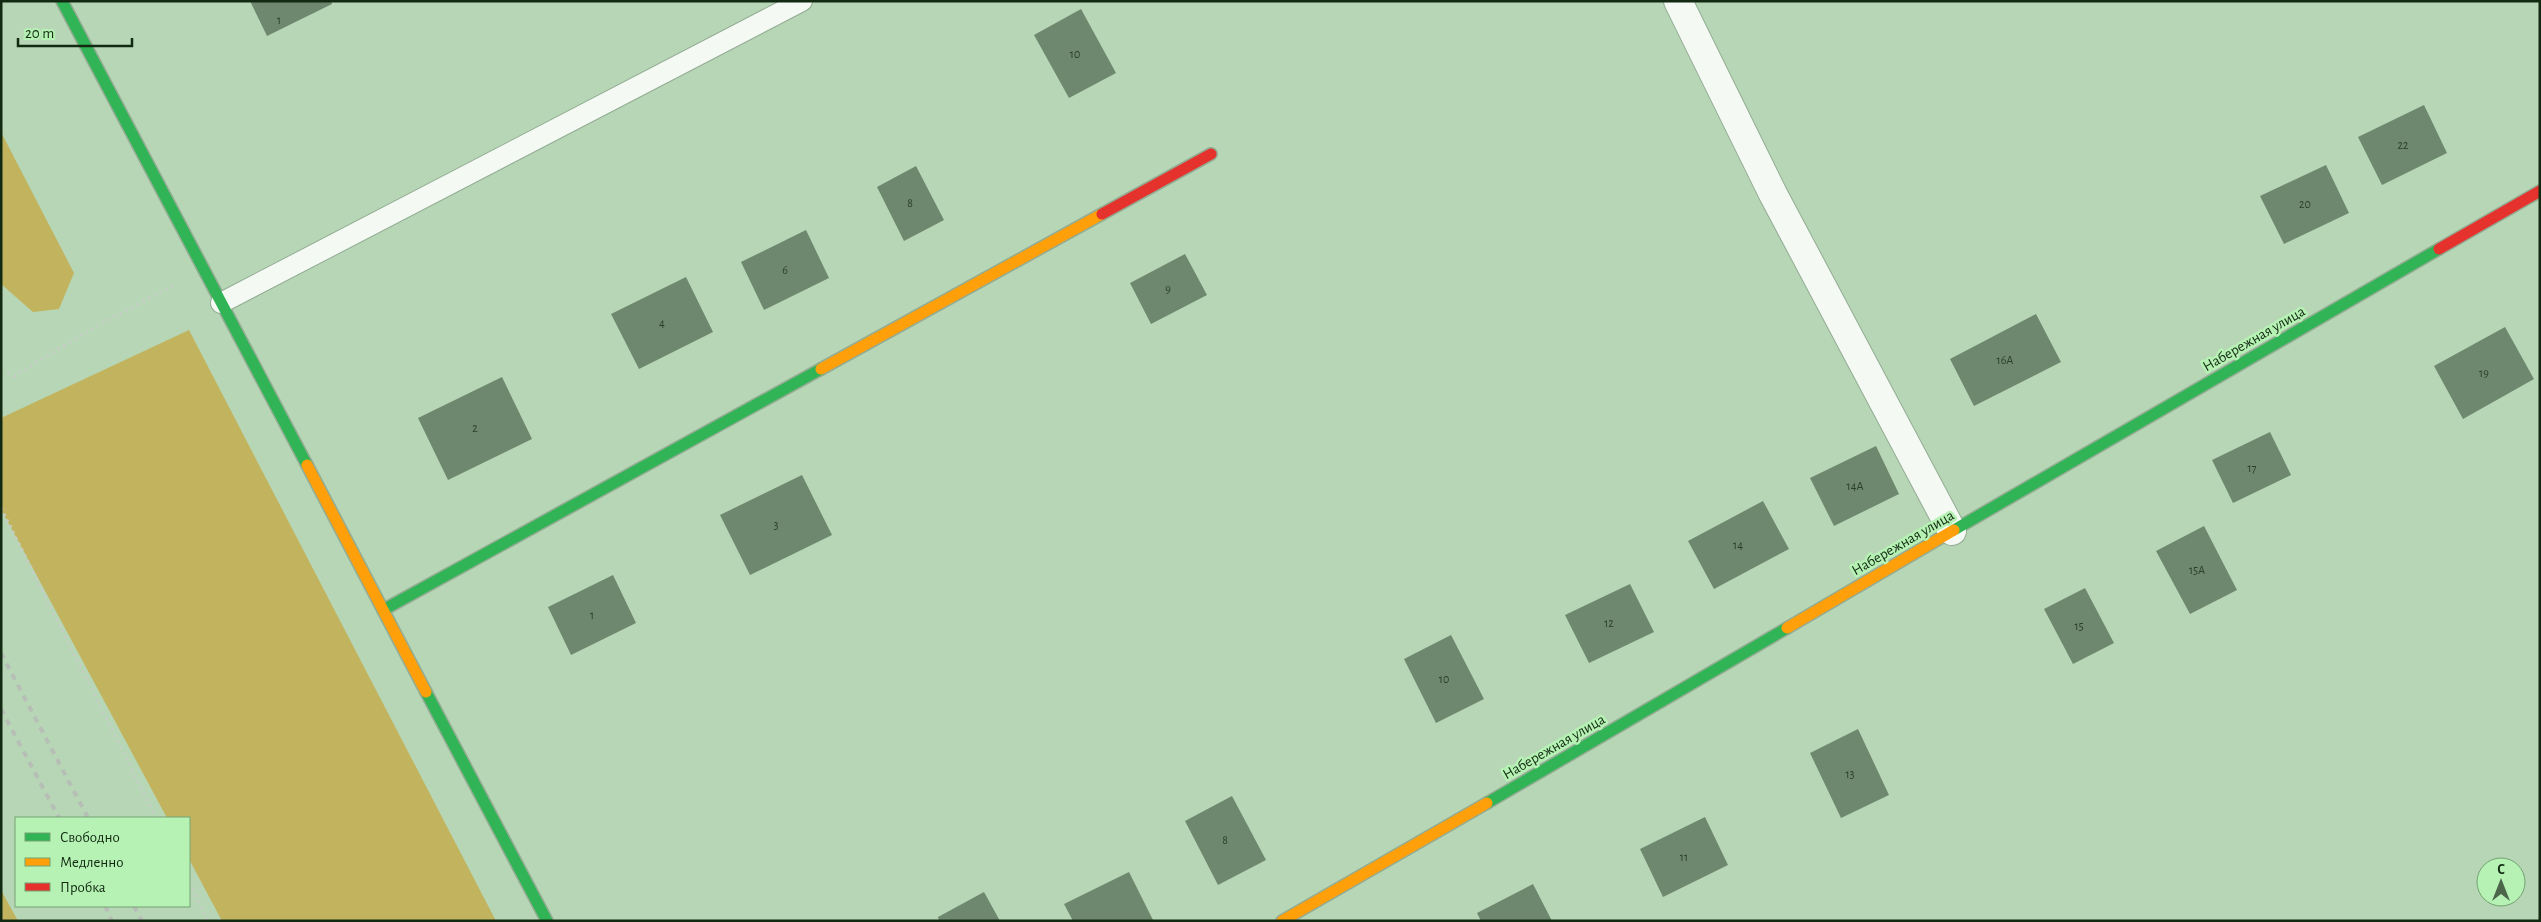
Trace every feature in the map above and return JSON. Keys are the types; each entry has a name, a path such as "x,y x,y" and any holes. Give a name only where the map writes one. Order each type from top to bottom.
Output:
{"street":[{"path":"62,1 547,921"},
{"path":"1678,1 1773,194 1952,531"},
{"path":"383,610 1211,154"},
{"name":"Набережная улица","path":"1282,921 1338,891 1952,531 2540,191"}],"lane":[{"path":"221,303 802,1"}],"path":[{"path":"1,371 15,376 88,331 204,270"},
{"path":"1,508 156,817"},
{"path":"190,885 208,921"}],"shaded area":[{"path":"1,132 74,273 59,309 33,312 1,284"},
{"path":"189,330 496,921 222,921 190,861 190,817 166,817 1,509 1,418"},
{"path":"1,890 18,921 1,921"}],"building":[{"path":"250,1 331,1 332,4 267,36"},
{"path":"1081,9 1116,73 1069,98 1034,35"},
{"path":"2424,105 2447,153 2382,185 2358,137"},
{"path":"2326,165 2349,213 2284,244 2260,196"},
{"path":"916,166 944,220 904,241 877,187"},
{"path":"806,230 829,278 764,310 741,262"},
{"path":"1185,254 1207,295 1151,324 1130,283"},
{"path":"686,277 713,332 639,369 611,314"},
{"path":"2036,314 2061,362 1974,406 1950,359"},
{"path":"2505,327 2534,379 2463,419 2434,366"},
{"path":"502,377 532,439 448,480 418,418"},
{"path":"2270,432 2291,475 2233,503 2212,460"},
{"path":"1876,446 1899,494 1834,526 1810,478"},
{"path":"802,475 832,535 750,575 720,515"},
{"path":"1763,501 1789,549 1714,589 1688,541"},
{"path":"2204,526 2237,590 2190,614 2156,551"},
{"path":"613,575 636,623 571,655 548,607"},
{"path":"1630,584 1654,632 1589,663 1565,615"},
{"path":"2085,588 2114,643 2073,664 2044,609"},
{"path":"1451,635 1484,699 1436,723 1404,659"},
{"path":"1858,729 1889,795 1841,818 1810,753"},
{"path":"1232,796 1266,860 1218,885 1185,821"},
{"path":"1705,817 1728,865 1663,897 1640,849"},
{"path":"1129,872 1153,920 1073,921 1064,904"},
{"path":"1533,884 1552,921 1481,921 1477,913"},
{"path":"984,892 1000,921 939,921 938,917"}],"railway":[{"path":"1,653 87,817"},
{"path":"1,709 58,817"},
{"path":"105,907 112,921"},
{"path":"135,907 142,921"}],"traffic: fast":[{"path":"62,1 307,465"},
{"path":"1954,530 2439,249"},
{"path":"383,610 821,369"},
{"path":"1487,803 1787,628"},
{"path":"426,692 547,921"}],"traffic: slow":[{"path":"821,369 1102,214"},
{"path":"307,465 426,692"},
{"path":"1787,628 1954,530"},
{"path":"1282,921 1487,803"}],"traffic: jam":[{"path":"1102,214 1211,154"},
{"path":"2439,249 2540,191"}]}
